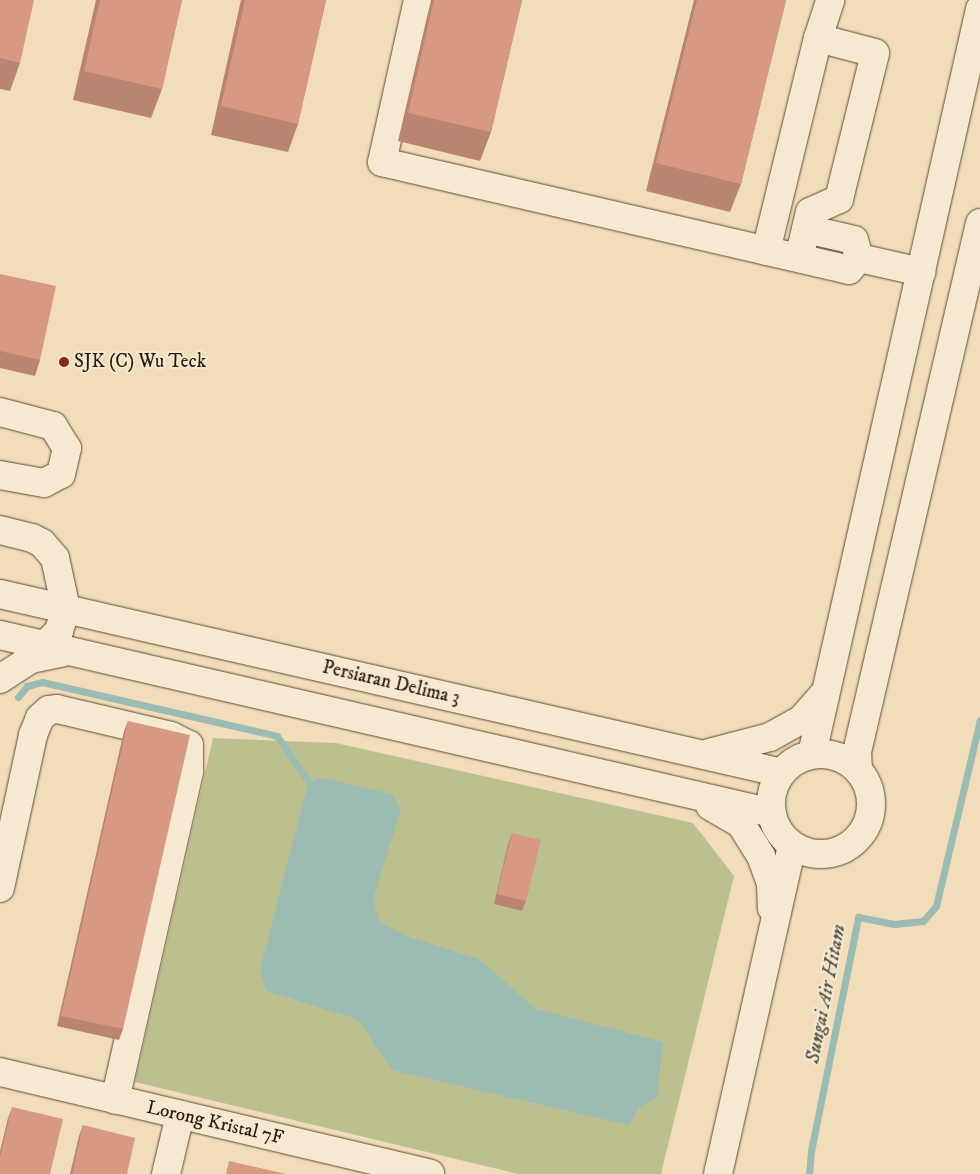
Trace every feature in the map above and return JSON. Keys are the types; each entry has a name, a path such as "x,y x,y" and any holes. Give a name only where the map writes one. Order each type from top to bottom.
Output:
{"street":[{"path":"418,0 382,162 849,270 860,258"},
{"path":"766,251 818,38 830,0"},
{"path":"812,754 980,9"},
{"path":"798,258 810,212 839,199 875,53 818,38"},
{"path":"858,770 857,752 980,224"},
{"path":"806,229 854,240 860,258"},
{"path":"860,258 921,272"},
{"path":"0,412 53,426 67,448 61,474 44,482 0,475"},
{"path":"0,530 32,538 49,550 58,568 66,609 59,631 58,648"},
{"name":"Persiaran Delima 3","path":"0,594 782,773"},
{"path":"0,617 32,601"},
{"path":"0,634 772,813"},
{"path":"0,679 31,659 58,648"},
{"path":"399,727 408,687"},
{"path":"700,754 740,747 770,737 802,719 827,691"},
{"path":"0,888 33,735 40,718 49,710 65,711 171,736 190,745 191,757 115,1100"},
{"path":"812,754 830,754 845,759 858,770 867,783 872,799 870,815 864,831 852,844 838,852 821,855 792,845 778,831 772,813 771,798 782,773 798,759 812,754"},
{"path":"691,794 741,824 761,856 771,883 773,932"},
{"path":"718,1174 792,845"},
{"name":"Lorong Kristal 7F","path":"0,1072 180,1115 396,1170 430,1174"},
{"path":"166,1174 180,1115"}],"green space":[{"path":"213,738 336,743 693,823 734,876 661,1174 518,1174 135,1082"}],"water":[{"path":"318,777 392,794 401,809 373,899 379,921 403,935 479,959 536,1009 663,1042 657,1097 638,1109 629,1125 392,1070 357,1019 266,991 260,970 306,791"}],"building":[{"path":"0,0 34,0 20,63 0,58"},
{"path":"100,0 182,0 162,89 84,71"},
{"path":"245,0 326,0 298,124 221,106"},
{"path":"434,0 522,0 491,132 408,113"},
{"path":"697,0 786,0 741,184 656,163"},
{"path":"0,274 56,286 40,360 0,351"},
{"path":"128,721 190,735 123,1029 61,1016"},
{"path":"512,833 541,840 526,901 497,894"},
{"path":"12,1107 63,1119 50,1174 0,1174 0,1157"},
{"path":"83,1125 135,1138 127,1174 72,1174"},
{"path":"229,1161 286,1174 226,1174"}],"waterway":[{"path":"18,697 27,686 42,682 277,736 311,785"},
{"name":"Sungai Air Hitam","path":"809,1174 811,1151 858,917 894,924 923,921 936,906 980,720"}],"place":[{"name":"SJK (C) Wu Teck","path":"64,362"}]}
